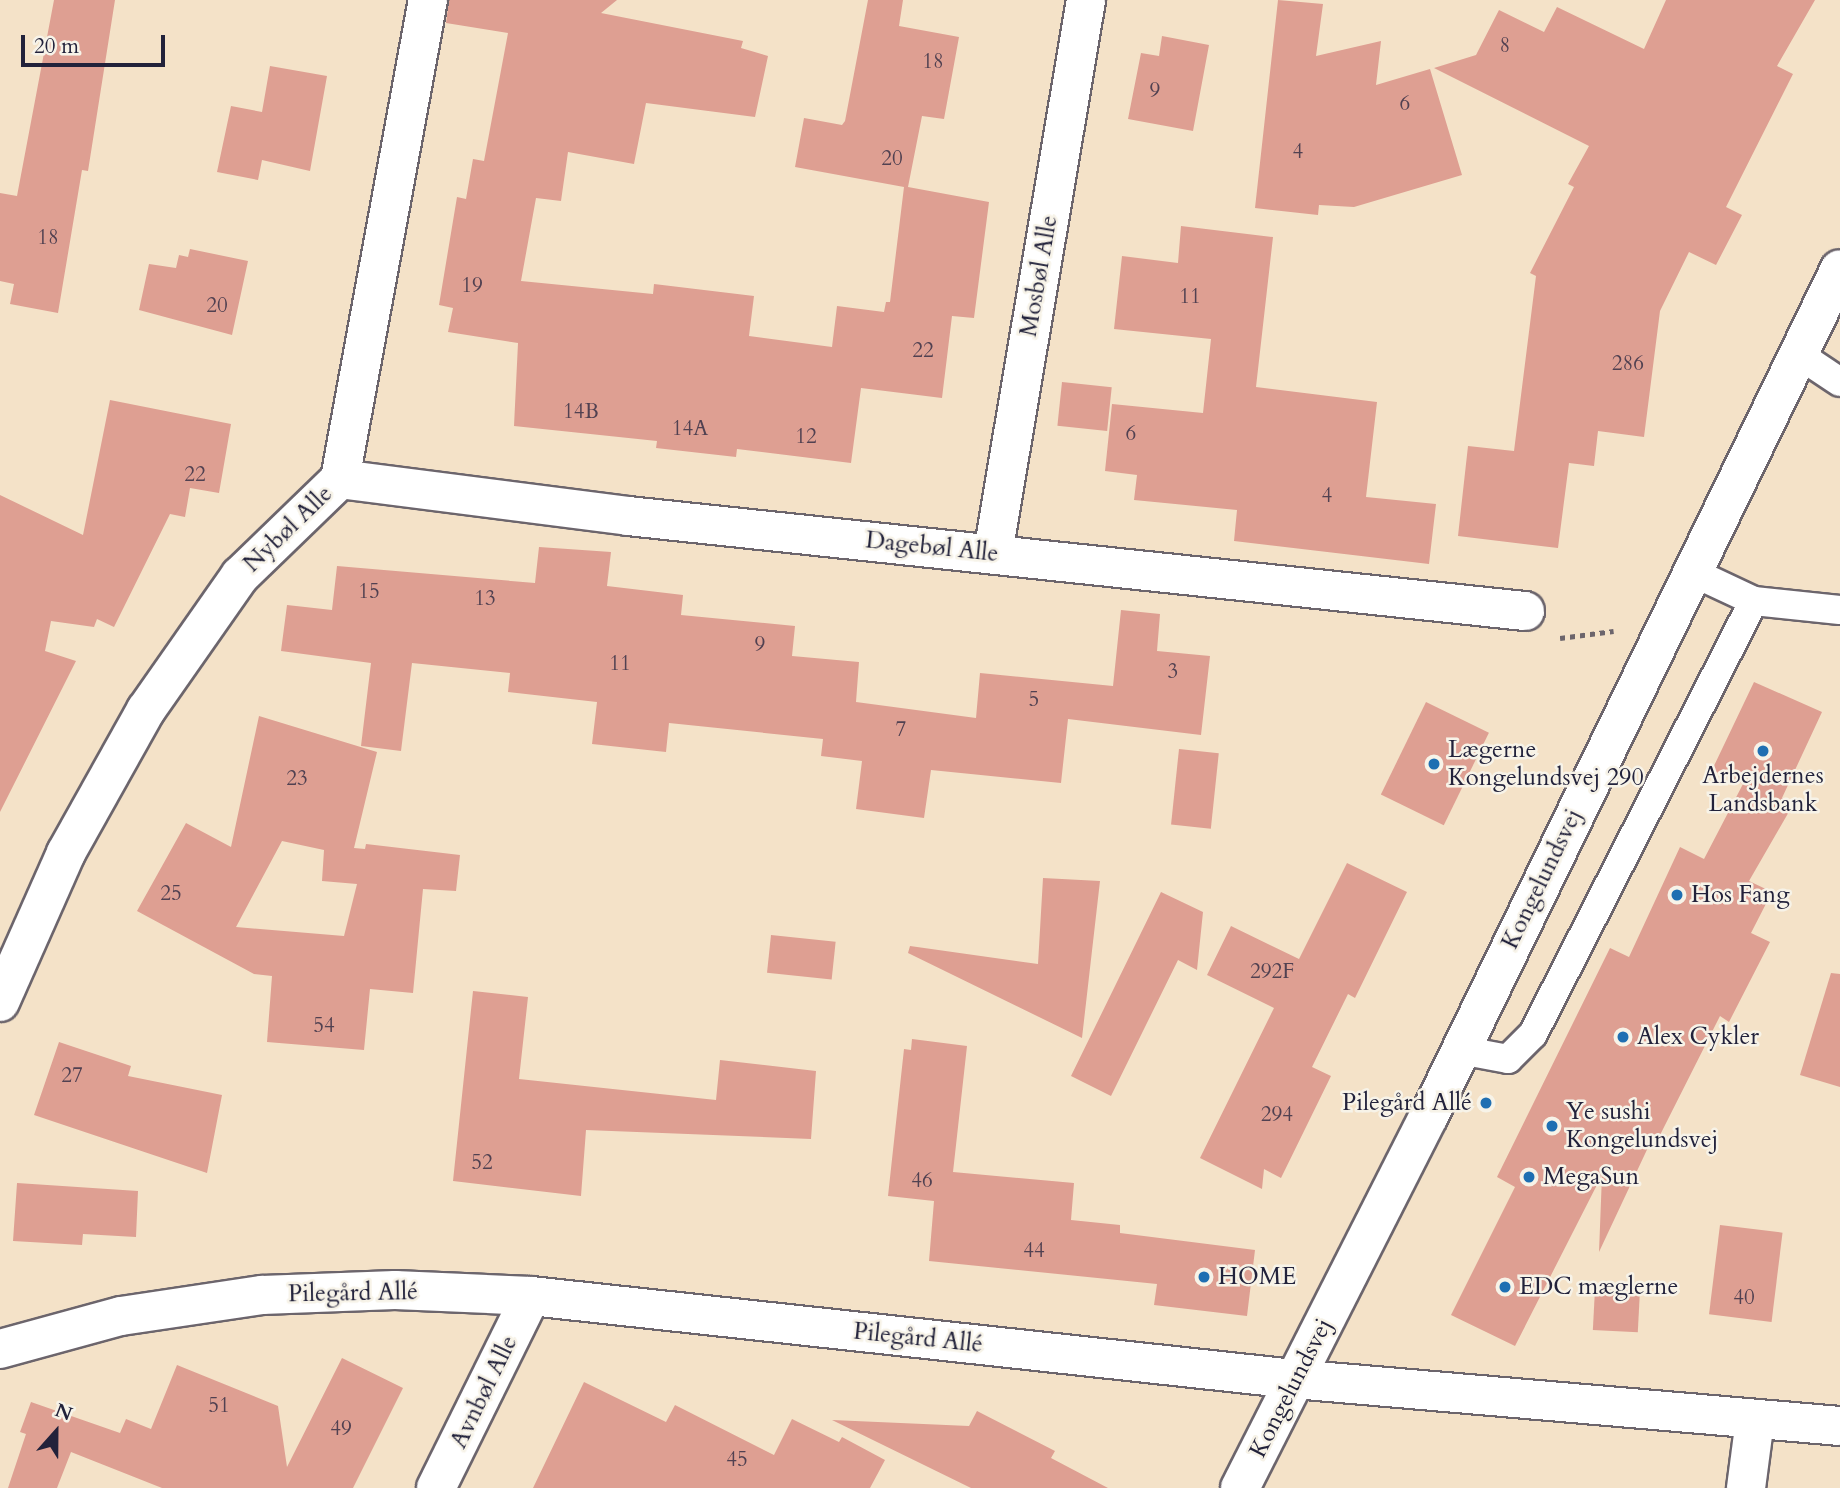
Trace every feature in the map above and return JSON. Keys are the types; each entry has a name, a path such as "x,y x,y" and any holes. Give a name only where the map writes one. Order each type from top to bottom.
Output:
{"street":[{"name":"Nybøl Alle","path":"0,1002 66,853 146,710 240,576 340,479 428,0"},
{"name":"Mosbøl Alle","path":"993,553 1086,0"},
{"name":"Kongelundsvej","path":"1240,1488 1460,1050 1690,571 1840,269"},
{"name":"Dagebøl Alle","path":"340,479 628,516 1525,611"},
{"name":"Pilegård Allé","path":"0,1349 121,1316 262,1295 395,1290 531,1296 1294,1379 1840,1426"},
{"name":"Avnbøl Alle","path":"436,1488 531,1296"},
{"path":"1746,1488 1755,1420"}],"lane":[{"path":"1798,354 1840,382"},
{"path":"1690,571 1754,601 1840,610"},
{"path":"1460,1050 1508,1059 1533,1034 1754,601"}],"path":[{"path":"1525,611 1554,638 1664,625"}],"building":[{"path":"54,0 115,0 88,171 82,170 58,313 10,304 14,284 0,281 0,193 17,196"},
{"path":"449,0 617,0 601,13 743,41 741,48 768,56 755,117 646,103 634,164 568,152 561,201 536,198 521,281 653,294 654,284 754,296 749,336 832,347 837,306 884,312 886,302 890,302 904,187 795,167 804,118 842,125 845,121 868,0 903,0 899,26 959,37 944,119 922,116 908,187 989,202 974,318 952,316 942,398 861,388 851,463 737,449 736,457 656,448 657,441 514,426 518,343 448,332 453,308 439,305 457,197 466,199 473,159 484,161 508,33 446,23"},
{"path":"1278,0 1323,4 1316,56 1381,41 1376,85 1430,69 1462,175 1354,207 1319,205 1318,215 1255,208"},
{"path":"1666,0 1815,0 1777,66 1793,74 1726,207 1742,215 1716,265 1689,252 1660,311 1644,437 1598,431 1594,466 1569,463 1558,548 1458,536 1468,446 1514,451 1536,276 1530,273 1574,187 1568,184 1589,146 1434,68 1476,55 1499,10 1544,32 1557,7 1644,49"},
{"path":"1162,36 1209,45 1193,131 1128,119 1141,53 1159,56"},
{"path":"270,66 327,76 310,171 262,160 258,180 217,172 231,106 262,112"},
{"path":"1181,226 1273,237 1256,387 1377,402 1366,497 1436,504 1429,564 1234,541 1237,510 1134,500 1137,475 1105,471 1112,404 1203,413 1211,339 1114,329 1122,256 1178,263"},
{"path":"190,249 248,261 232,335 139,310 149,264 176,268 179,255 188,257"},
{"path":"1062,382 1112,387 1107,431 1057,426"},
{"path":"110,400 231,424 219,493 190,488 185,517 170,514 114,627 97,619 94,627 51,621 45,651 76,661 0,812 0,495 83,535"},
{"path":"539,547 611,552 607,586 683,595 681,615 795,626 792,656 859,662 856,702 976,718 980,673 1113,686 1121,610 1160,614 1157,651 1210,656 1201,735 1068,719 1061,783 931,770 924,818 856,809 862,761 821,756 823,739 669,723 666,752 592,744 597,702 508,692 510,673 412,663 401,751 361,746 371,663 281,651 287,605 332,610 337,566 535,583"},
{"path":"1754,682 1822,712 1782,798 1794,803 1749,881 1772,892 1751,933 1770,942 1729,1022 1720,1016 1657,1141 1652,1139 1599,1252 1602,1175 1515,1346 1451,1315 1515,1187 1497,1177 1610,948 1629,957 1680,847 1704,859 1743,784 1712,770"},
{"name":"Lægerne Kongelundsvej 290","path":"1426,702 1489,733 1444,825 1381,795"},
{"path":"259,716 377,752 354,848 365,849 366,844 460,855 456,891 423,889 413,993 370,989 364,1050 267,1042 272,976 254,974 137,911 186,823 231,847","holes":["282,841 324,850 322,881 357,884 344,936 236,927"]},
{"path":"1179,749 1219,753 1211,829 1171,825"},
{"path":"1347,863 1407,892 1355,998 1348,994 1312,1067 1331,1076 1281,1178 1264,1169 1262,1189 1200,1158 1274,1008 1207,975 1231,926 1299,959"},
{"path":"1043,878 1100,881 1082,1038 908,953 910,946 1038,964"},
{"path":"1161,892 1203,912 1197,970 1178,960 1111,1096 1071,1076"},
{"path":"771,935 836,942 832,980 767,973"},
{"path":"1831,973 1840,974 1840,1087 1800,1075"},
{"path":"473,991 528,997 519,1079 716,1100 720,1060 816,1071 811,1139 586,1130 581,1196 453,1181"},
{"path":"912,1039 967,1046 953,1172 1074,1183 1071,1220 1120,1225 1120,1233 1255,1250 1247,1316 1154,1305 1157,1284 929,1261 934,1201 888,1196 904,1049 911,1050"},
{"path":"59,1042 131,1066 128,1076 222,1095 207,1173 34,1115"},
{"path":"17,1183 138,1191 136,1237 83,1234 82,1245 13,1241"},
{"path":"1720,1225 1783,1233 1772,1322 1709,1314"},
{"path":"1595,1289 1640,1291 1638,1332 1593,1330"},
{"path":"342,1358 403,1388 353,1488 162,1488 71,1452 57,1488 8,1488 26,1434 20,1432 31,1402 120,1433 126,1419 151,1429 177,1365 278,1406 287,1467"},
{"path":"584,1382 666,1422 675,1405 774,1455 792,1419 839,1442 842,1437 885,1460 870,1488 533,1488"},
{"path":"977,1411 1055,1451 1051,1458 1108,1488 971,1488 832,1420 969,1426"}],"place":[{"name":"Arbejdernes Landsbank","path":"1763,751"},
{"name":"Lægerne Kongelundsvej 290","path":"1434,764"},
{"name":"Hos Fang","path":"1677,895"},
{"name":"Alex Cykler","path":"1623,1037"},
{"name":"Pilegård Allé","path":"1486,1103"},
{"name":"Ye sushi Kongelundsvej","path":"1552,1126"},
{"name":"MegaSun","path":"1529,1177"},
{"name":"HOME","path":"1204,1277"},
{"name":"EDC mæglerne","path":"1505,1287"}]}
